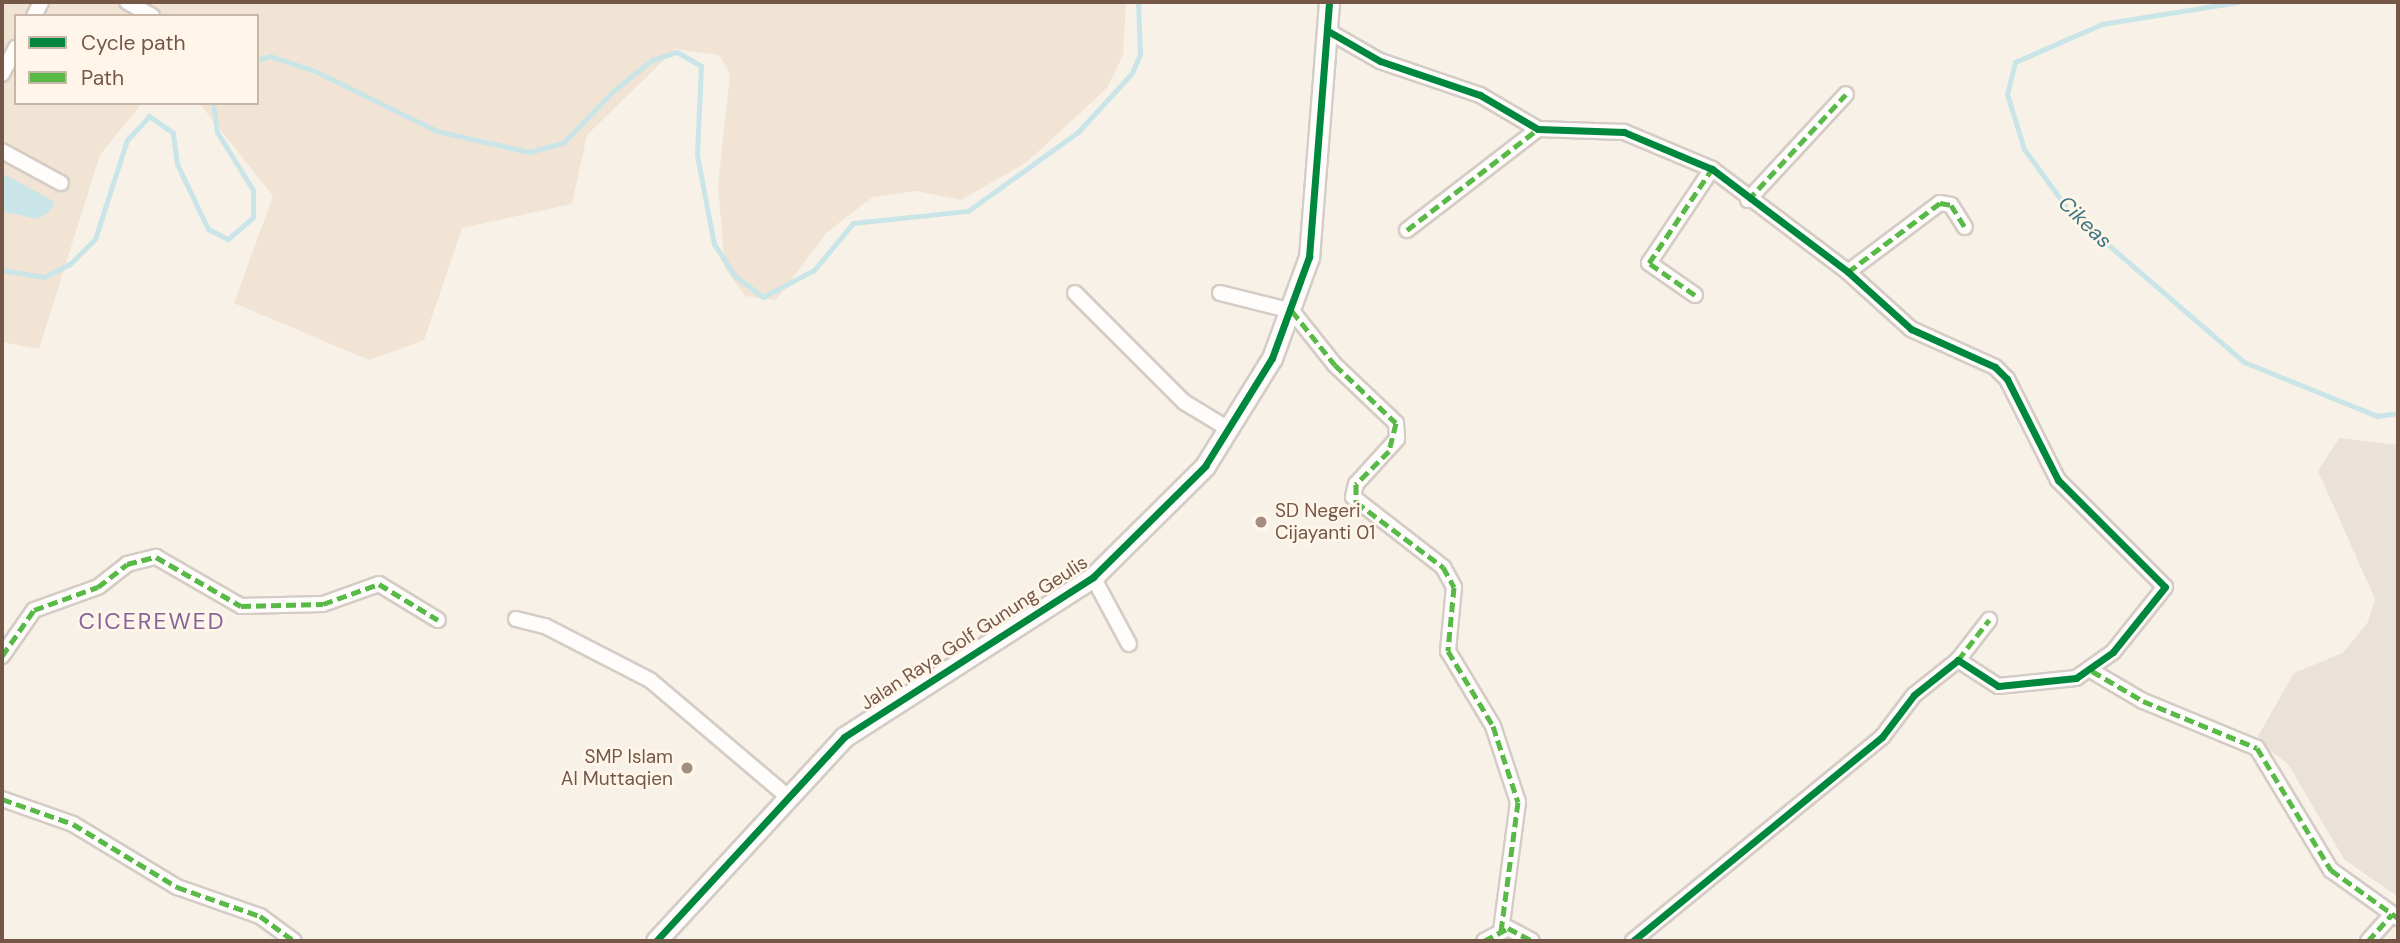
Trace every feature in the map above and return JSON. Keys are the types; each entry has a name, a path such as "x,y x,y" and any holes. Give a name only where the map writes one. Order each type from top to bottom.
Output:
{"main road":[{"name":"Jalan Raya Golf Gunung Geulis","path":"656,941 787,796 885,707 1093,577 1179,497 1230,430 1292,311 1315,228 1329,2"}],"street":[{"path":"127,2 148,14"},
{"path":"1328,31 1380,61 1480,95 1538,129 1624,132 1712,169 1748,200 1848,272 1911,329 1984,362 2007,379 2058,480 2165,587 2092,671"},
{"path":"2,74 12,50"},
{"path":"1748,200 1846,94"},
{"path":"1407,230 1538,129"},
{"path":"2,151 61,183"},
{"path":"1695,295 1661,277 1649,263 1712,169"},
{"path":"1848,272 1940,203 1951,205 1965,227"},
{"path":"1075,293 1184,402 1230,430"},
{"path":"1220,293 1292,311 1335,365 1396,423 1389,451 1356,485 1356,502 1443,567 1454,587 1448,651 1493,726 1518,802 1501,931"},
{"path":"2,656 34,610 98,587 127,564 156,557 242,606 323,604 379,584 438,620"},
{"path":"1093,577 1129,643"},
{"path":"516,619 545,626 650,680 787,796"},
{"path":"1633,941 1882,737 1914,695 1958,660 1989,620"},
{"path":"1958,660 1998,686 2092,671 2143,701 2256,748 2331,870 2395,916 2368,941"},
{"path":"2,799 73,824 177,887 260,916 294,941"},
{"path":"1484,941 1501,931 1515,929 1532,941"}],"shaded area":[{"path":"2,2 1126,2 1123,55 1107,88 1027,162 961,200 917,191 873,197 827,232 776,300 745,296 725,268 718,185 730,74 719,55 675,49 587,135 572,204 462,228 424,340 369,360 234,303 273,196 201,105 259,105 259,14 14,14 14,105 140,105 100,155 39,349 2,342"},
{"path":"2339,438 2398,445 2398,897 2344,859 2288,764 2256,740 2294,673 2343,653 2368,622 2375,599 2318,471"}],"water":[{"path":"2,173 55,202 49,212 38,219 4,212"}],"waterway":[{"path":"259,59 270,56 315,71 437,131 529,152 563,143 613,91 652,60 677,52 701,66 697,155 714,244 735,276 763,297 814,270 853,223 968,211 1078,132 1132,73 1140,54 1138,2"},
{"name":"Cikeas","path":"2238,2 2102,24 2015,62 2007,94 2024,149 2069,211 2244,362 2377,416 2398,413"},
{"path":"2,270 44,277 70,264 95,239 127,140 149,116 173,133 177,164 208,229 228,239 253,217 253,190 217,132 213,105"}],"marked path":[{"path":"1748,200 1846,94"},
{"path":"1407,230 1538,129"},
{"path":"1695,295 1649,263 1712,169"},
{"path":"1848,272 1940,203 1951,205 1965,227"},
{"path":"1292,311 1335,365 1396,423 1389,451 1356,484 1356,502 1443,567 1454,587 1448,651 1493,726 1518,802 1501,931"},
{"path":"2,656 34,610 98,587 127,564 156,557 241,606 323,604 379,584 438,620"},
{"path":"1958,660 1989,620"},
{"path":"2092,671 2143,701 2257,748 2331,870 2398,918"},
{"path":"2,799 73,824 177,887 260,916 294,941"},
{"path":"2368,941 2392,914"},
{"path":"1484,941 1508,928 1532,941"}],"cycle path":[{"path":"656,941 844,737 1093,577 1205,466 1272,358 1309,257 1329,2"},
{"path":"1328,31 1380,61 1480,95 1538,129 1624,132 1712,169 1848,272 1911,329 1995,367 2007,379 2058,480 2165,587 2113,652 2076,678 1998,686 1958,660 1914,695 1882,737 1633,941"}],"place":[{"name":"SD Negeri Cijayanti 01","path":"1261,522"},
{"name":"SMP Islam Al Muttaqien","path":"687,768"}],"district":[{"name":"CICEREWED","path":"152,621"}]}
